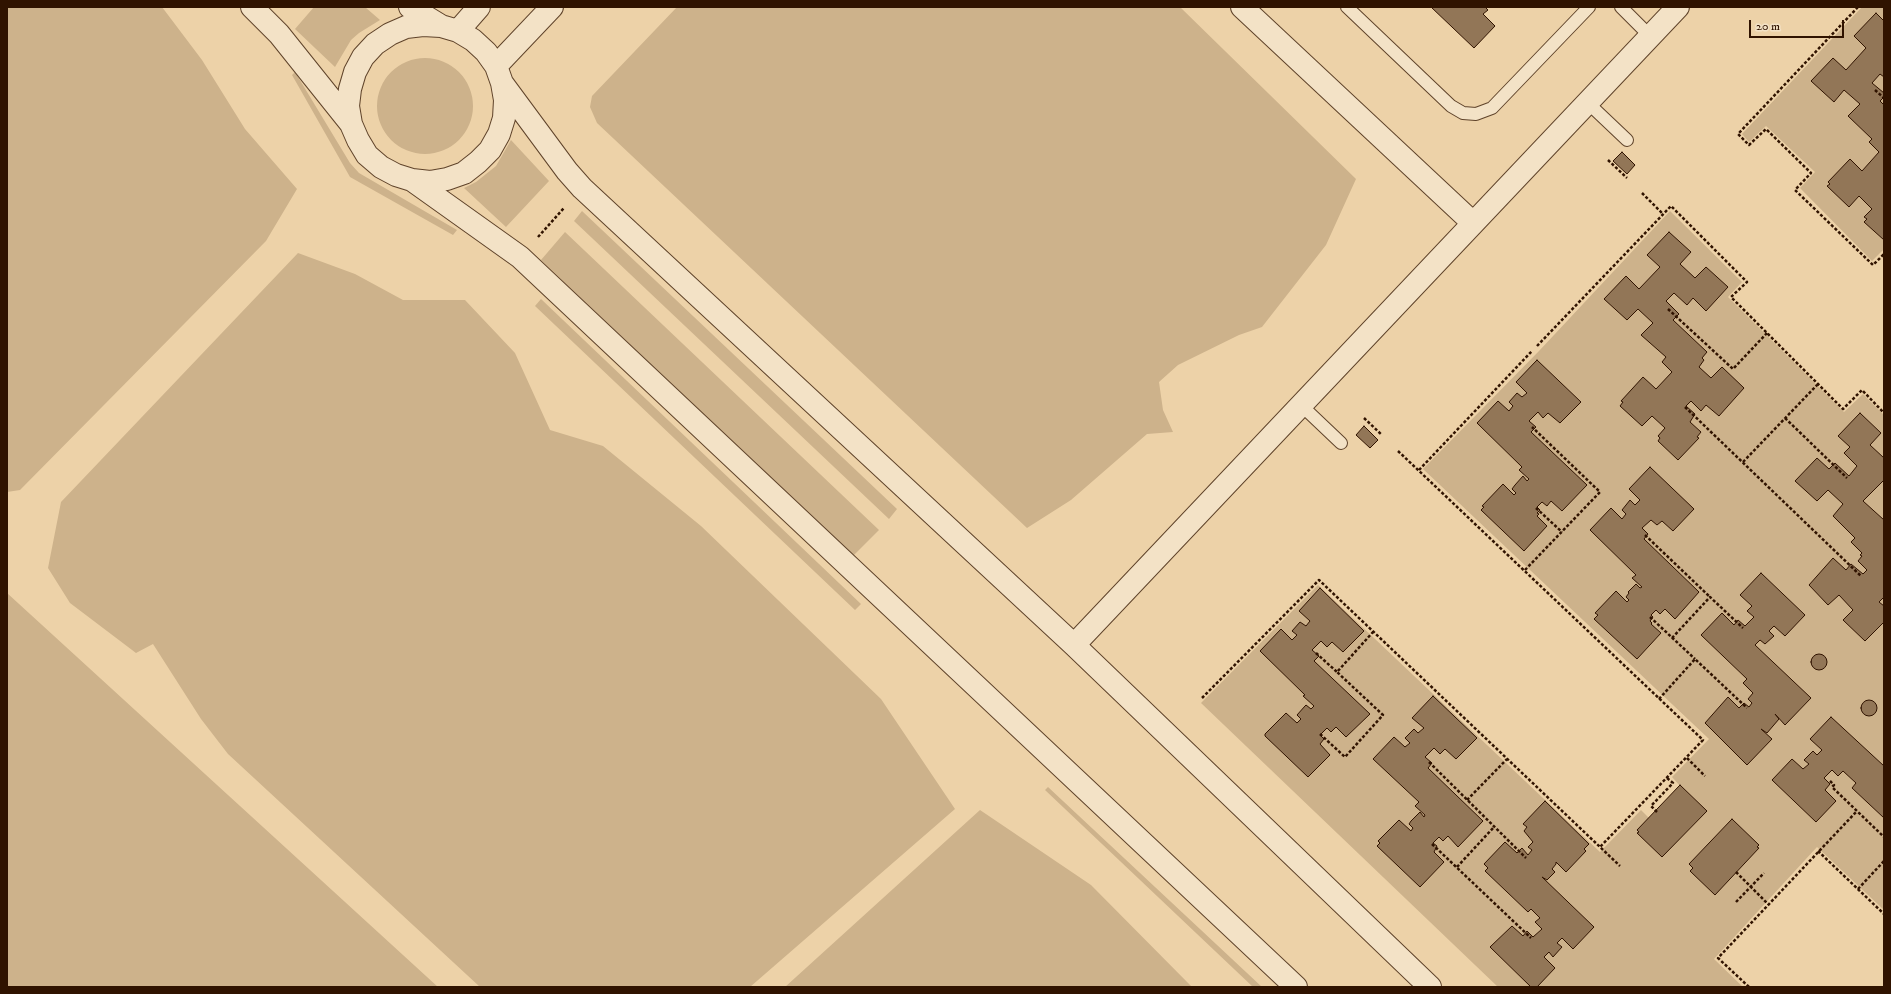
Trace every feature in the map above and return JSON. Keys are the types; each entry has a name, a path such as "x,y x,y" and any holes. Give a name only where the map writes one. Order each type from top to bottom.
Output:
{"street":[{"path":"252,7 279,34 351,124 367,155 396,176 430,182 447,179 464,173 478,162 490,150 499,134 504,118 505,100 499,74"},
{"path":"410,7 473,40 486,52 499,74 567,171 582,188 1074,645 1430,987"},
{"path":"351,124 349,100 350,89 355,72 363,57 375,44 390,34 406,27 423,25 449,28 479,7"},
{"path":"499,74 552,7"},
{"path":"1242,7 1474,223"},
{"path":"1074,645 1678,7"},
{"path":"412,180 520,257 1296,987"}],"lane":[{"path":"1347,7 1451,106 1463,113 1476,114 1492,108 1589,7"},
{"path":"1621,7 1650,36"},
{"path":"1588,103 1627,140"},
{"path":"1302,405 1341,443"}],"path":[{"path":"1858,7 1738,134 1749,145 1766,129 1810,173 1795,190 1873,265 1884,254"},
{"path":"1875,90 1884,98"},
{"path":"1608,160 1627,178"},
{"path":"520,257 582,188"},
{"path":"1642,193 1663,214"},
{"path":"1537,346 1670,206 1747,282 1731,297 1843,409 1862,390 1884,413"},
{"path":"1668,309 1733,369 1767,333"},
{"path":"1419,470 1532,351"},
{"path":"1743,462 1818,384"},
{"path":"1685,407 1861,576"},
{"path":"1364,418 1382,435"},
{"path":"1785,418 1847,478"},
{"path":"1525,570 1600,492 1532,427"},
{"path":"1398,451 1704,740 1600,848"},
{"path":"1536,508 1562,532"},
{"path":"1645,535 1743,628"},
{"path":"1202,698 1319,580 1620,866"},
{"path":"1672,638 1710,597"},
{"path":"1650,617 1747,708"},
{"path":"1337,672 1373,632"},
{"path":"1316,653 1383,715 1345,757 1320,734"},
{"path":"1659,699 1695,659"},
{"path":"1687,758 1705,776"},
{"path":"1467,800 1507,759"},
{"path":"1429,762 1526,858"},
{"path":"1657,812 1651,806 1673,783 1667,778"},
{"path":"1830,781 1834,785 1832,787 1884,837"},
{"path":"1749,987 1718,958 1857,811"},
{"path":"1457,867 1494,827"},
{"path":"1432,844 1531,938"},
{"path":"1818,851 1884,914"},
{"path":"1858,889 1884,862"},
{"path":"1736,872 1768,904"},
{"path":"1736,902 1764,874"}],"shaded area":[{"path":"7,7 162,7 202,60 245,129 297,189 266,241 20,490 7,492"},
{"path":"314,7 365,7 380,20 359,33 351,40 335,67 295,29"},
{"path":"677,7 1180,7 1356,179 1326,245 1262,327 1239,335 1178,365 1159,382 1163,410 1173,432 1147,434 1071,500 1027,528 597,123 590,107 592,96"},
{"path":"1862,7 1884,7 1884,249 1872,261 1800,188 1815,172 1766,126 1749,142 1742,134"},
{"path":"425,58 443,62 452,66 459,72 465,79 469,88 473,106 469,124 465,133 459,140 452,146 443,150 425,154 407,150 398,146 391,140 385,133 381,124 377,106 381,88 385,79 391,72 398,66 407,62"},
{"path":"295,72 350,163 359,173 457,230 453,235 350,177 292,75"},
{"path":"511,140 549,181 506,227 464,188 476,182 496,166"},
{"path":"582,211 897,509 889,519 574,221"},
{"path":"1670,211 1742,282 1728,297 1844,412 1863,394 1884,415 1884,910 1817,847 1714,959 1743,987 1498,987 1201,703 1318,585 1600,852 1641,810 1650,819 1681,787 1672,777 1709,739 1423,469 1539,351"},
{"path":"565,232 879,530 853,556 541,260"},
{"path":"298,253 355,274 403,300 465,300 515,353 550,430 603,446 701,526 881,699 955,809 750,987 480,987 228,754 201,719 153,644 136,653 70,603 48,568 61,502"},
{"path":"541,299 861,604 855,610 535,306"},
{"path":"7,593 438,987 7,987"},
{"path":"1048,787 1262,987 1253,987 1045,790"},
{"path":"980,810 1091,885 1192,987 785,987"}],"building":[{"path":"1431,7 1485,7 1488,10 1483,14 1495,26 1474,48"},
{"path":"1876,13 1884,21 1884,77 1880,74 1872,83 1884,93 1884,97 1880,101 1884,105 1884,240 1864,222 1867,219 1864,217 1872,209 1859,196 1849,207 1827,186 1830,184 1828,182 1850,159 1862,171 1879,152 1869,142 1872,139 1848,116 1860,104 1844,90 1834,102 1811,81 1833,58 1846,70 1866,48 1854,36"},
{"path":"1622,152 1635,165 1627,174 1613,161"},
{"path":"1669,232 1691,252 1680,264 1695,278 1706,267 1728,287 1706,311 1693,298 1687,305 1674,293 1666,301 1679,314 1673,320 1707,352 1702,358 1704,360 1699,367 1711,378 1722,367 1744,388 1719,416 1706,405 1701,411 1691,401 1686,406 1695,414 1690,422 1701,432 1697,437 1699,438 1678,460 1658,441 1660,438 1658,436 1665,428 1652,416 1642,426 1620,406 1623,402 1621,401 1643,377 1656,389 1672,372 1662,362 1666,357 1641,335 1653,323 1638,309 1627,320 1604,299 1626,276 1639,289 1660,267 1647,255"},
{"path":"1537,360 1581,402 1560,423 1548,413 1543,418 1538,412 1529,421 1536,427 1531,432 1587,485 1562,511 1551,501 1547,506 1542,502 1537,507 1540,510 1537,513 1539,514 1537,516 1547,526 1524,551 1481,510 1484,507 1482,506 1503,484 1514,495 1516,493 1512,489 1523,476 1527,481 1529,479 1519,470 1522,467 1477,423 1498,401 1509,411 1513,406 1509,402 1517,393 1522,397 1527,393 1516,382"},
{"path":"1860,413 1881,433 1870,445 1884,458 1884,480 1863,501 1884,520 1884,597 1879,602 1884,606 1884,622 1865,641 1843,620 1853,610 1839,595 1828,605 1809,585 1833,558 1846,570 1851,564 1863,574 1867,570 1858,561 1862,556 1860,555 1862,553 1851,542 1855,538 1833,516 1843,504 1828,490 1817,501 1795,481 1817,458 1829,469 1835,463 1849,476 1857,466 1844,453 1850,447 1838,436"},
{"path":"1364,426 1378,440 1370,448 1356,435"},
{"path":"1650,467 1694,509 1673,531 1662,521 1657,525 1651,520 1642,528 1648,534 1644,539 1699,592 1675,619 1665,609 1660,614 1656,610 1651,615 1653,617 1650,621 1652,623 1651,624 1661,633 1637,659 1594,619 1598,615 1595,613 1616,591 1627,602 1629,600 1626,597 1629,593 1628,592 1636,584 1640,588 1642,587 1632,578 1636,575 1590,530 1611,508 1622,519 1626,514 1622,510 1630,500 1635,505 1640,500 1629,489"},
{"path":"1761,573 1805,615 1785,636 1774,626 1769,631 1774,636 1765,644 1760,640 1755,645 1811,698 1785,725 1775,714 1779,719 1767,733 1761,729 1772,739 1747,765 1705,723 1728,697 1739,708 1744,703 1749,707 1752,703 1748,699 1753,693 1743,683 1747,679 1701,635 1722,613 1734,625 1738,620 1745,626 1754,617 1747,611 1752,606 1740,595"},
{"path":"1320,588 1364,631 1343,652 1332,642 1327,647 1321,641 1312,650 1319,656 1314,661 1370,714 1346,737 1336,727 1331,732 1327,728 1320,735 1324,739 1320,744 1330,755 1308,777 1265,736 1265,734 1286,713 1297,723 1301,719 1297,715 1306,705 1311,709 1314,706 1303,696 1305,695 1260,651 1281,629 1292,640 1297,635 1292,631 1300,622 1306,626 1310,621 1299,611"},
{"path":"1819,654 1825,656 1827,662 1825,668 1819,670 1813,668 1811,662 1813,656"},
{"path":"1433,696 1477,738 1456,759 1445,749 1440,754 1434,748 1425,757 1432,763 1428,768 1483,821 1458,847 1448,836 1443,841 1439,837 1433,843 1437,846 1434,852 1444,862 1420,887 1377,846 1380,843 1378,841 1399,820 1411,831 1413,828 1409,824 1411,821 1420,812 1424,817 1425,815 1415,806 1419,802 1373,759 1394,737 1405,747 1410,743 1405,738 1414,729 1418,733 1424,728 1412,718"},
{"path":"1869,700 1876,705 1877,708 1872,715 1869,716 1862,711 1861,708 1866,701"},
{"path":"1831,717 1884,766 1884,818 1852,788 1856,783 1843,771 1838,776 1832,770 1824,778 1830,784 1825,790 1836,801 1816,822 1772,780 1792,759 1803,769 1809,764 1804,760 1813,751 1817,755 1822,750 1810,739"},
{"path":"1680,785 1707,811 1662,857 1637,833 1639,832 1637,830"},
{"path":"1545,801 1589,844 1584,849 1586,851 1566,872 1556,862 1552,869 1555,872 1547,880 1542,877 1594,927 1573,949 1562,938 1557,943 1562,947 1553,957 1549,952 1544,957 1555,968 1537,987 1531,987 1490,947 1512,926 1523,936 1527,931 1533,937 1542,929 1535,922 1540,918 1531,909 1528,912 1485,871 1488,868 1484,864 1505,842 1517,853 1522,848 1528,855 1532,850 1528,847 1533,842 1524,831 1527,827 1523,824"},
{"path":"1732,819 1759,845 1757,847 1759,848 1715,895 1690,871 1693,868 1689,864"}]}
